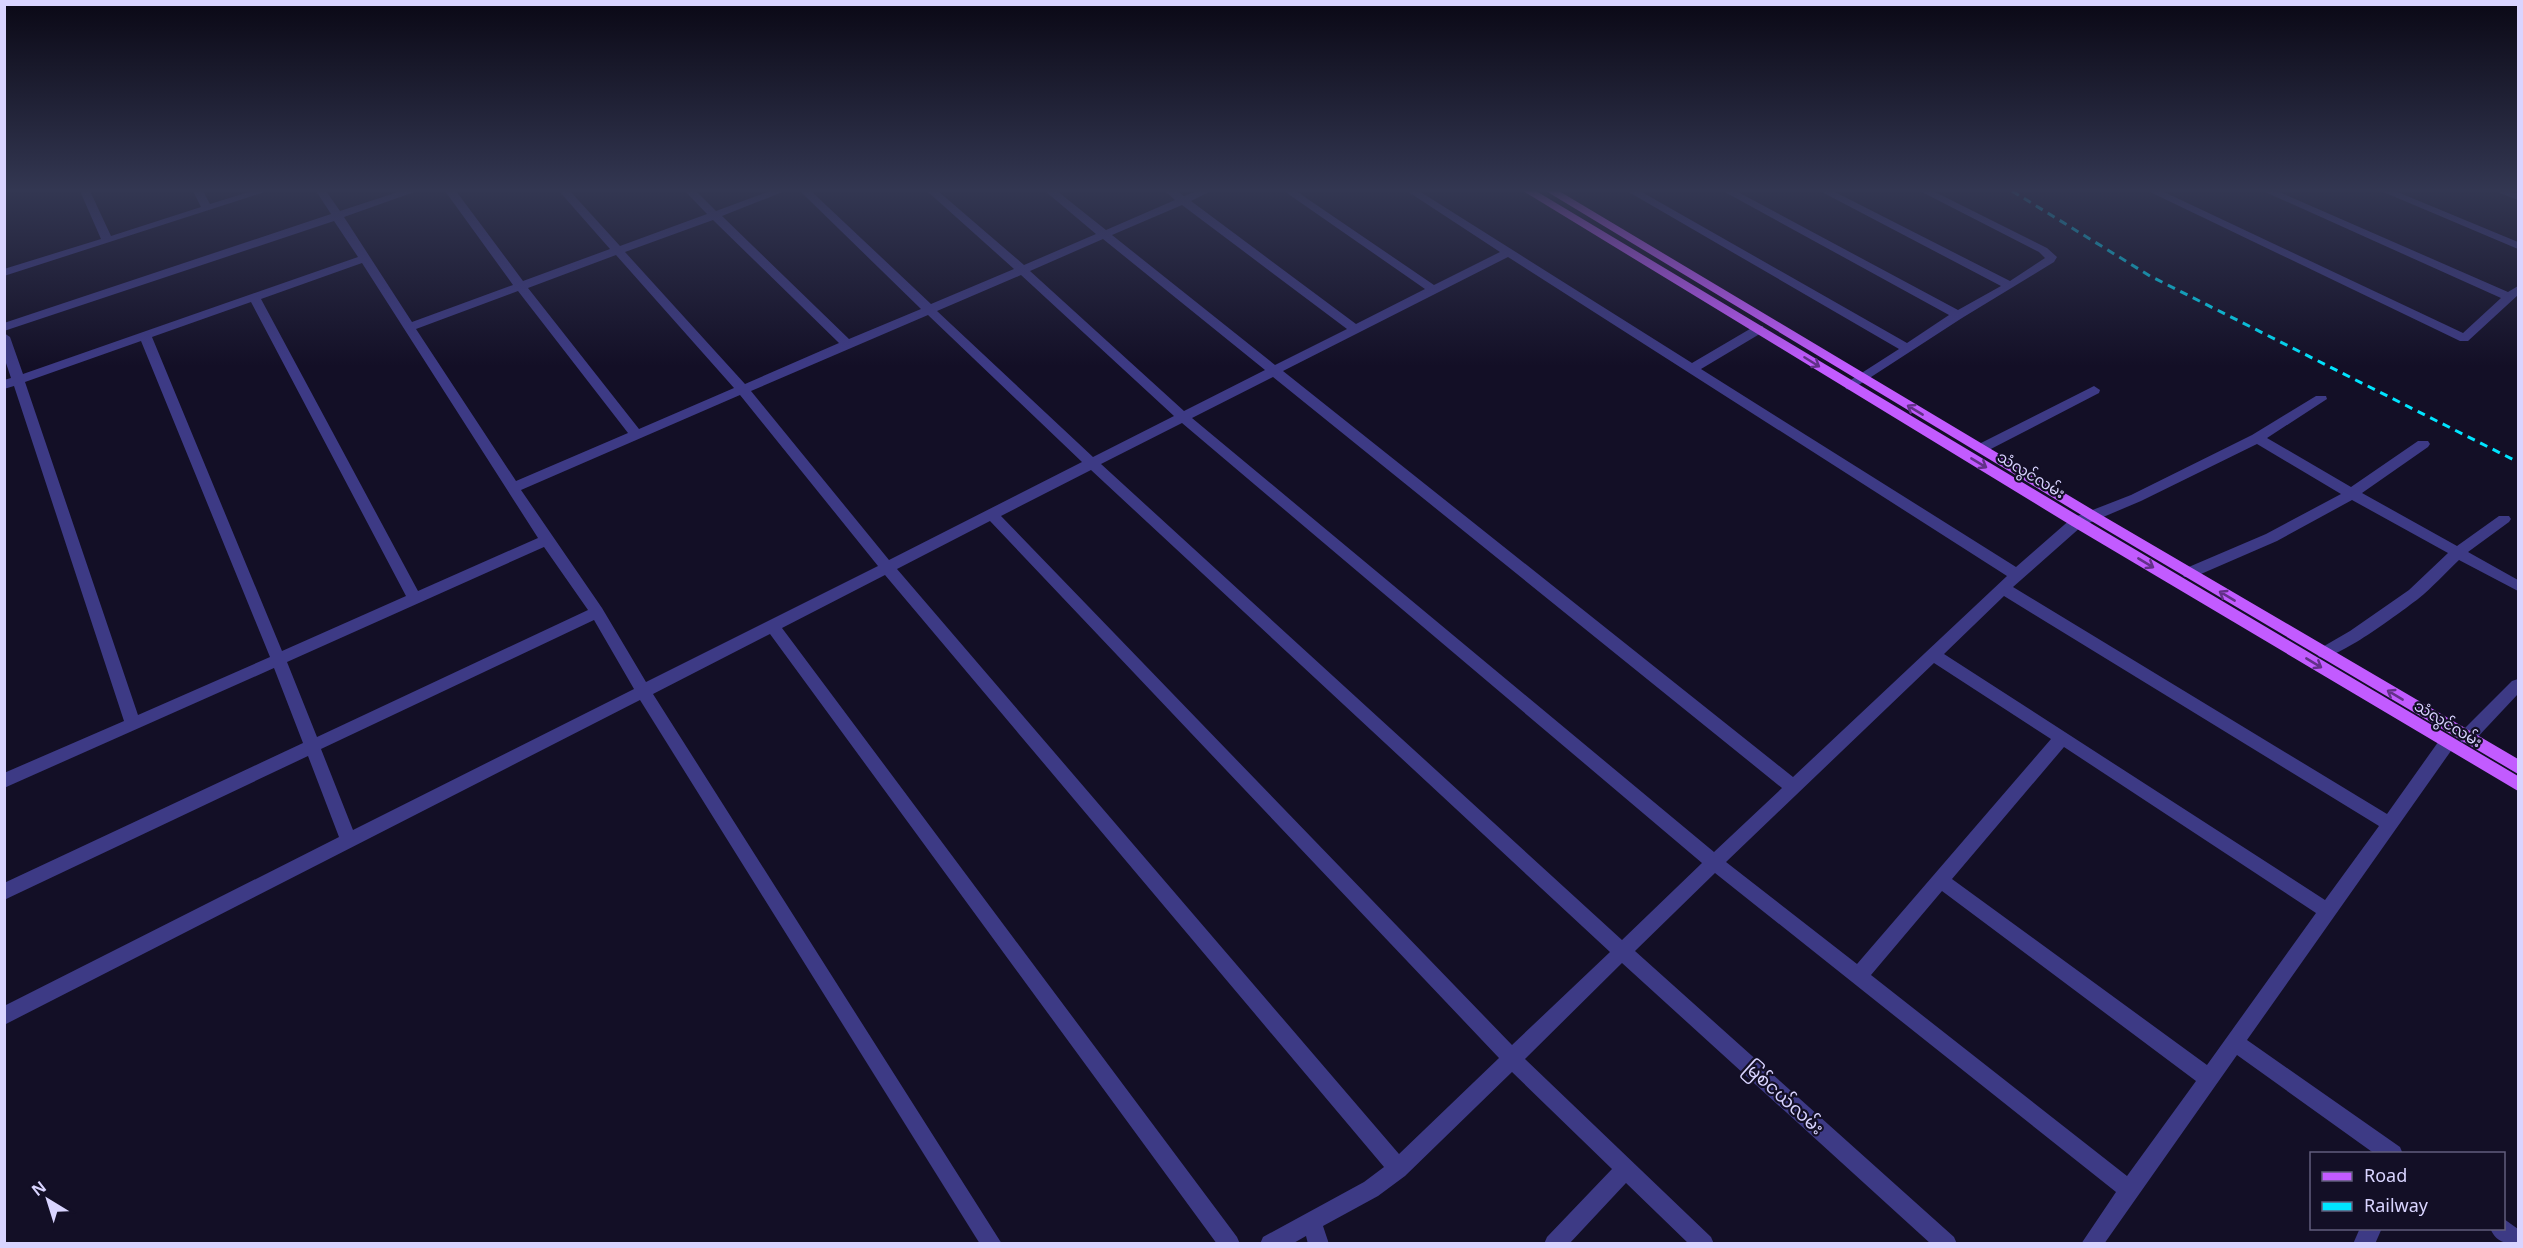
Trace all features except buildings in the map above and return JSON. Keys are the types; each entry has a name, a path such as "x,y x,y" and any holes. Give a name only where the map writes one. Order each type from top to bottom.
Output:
{"main road":[{"name":"သံလွင်လမ်း","path":"1625,249 1759,329 1980,449 2085,519 2189,573 2518,766"},
{"name":"သံလွင်လမ်း","path":"1644,249 1856,382 2085,519 2447,743 2518,784"}],"street":[{"path":"4,273 78,249"},
{"path":"4,327 237,249"},
{"path":"357,249 547,540 597,612 643,691 992,1244"},
{"path":"493,249 637,436"},
{"path":"410,327 622,249"},
{"path":"749,249 848,345"},
{"name":"မြစ်ငယ်လမ်း","path":"866,249 1091,463 1621,952 1947,1244"},
{"path":"999,249 1183,417 1714,862 2129,1191"},
{"path":"514,487 1070,249"},
{"path":"1121,249 1793,788"},
{"path":"1248,249 1355,329"},
{"path":"1374,249 1433,290"},
{"path":"1504,249 2017,574"},
{"path":"1734,249 1907,348"},
{"path":"1836,249 1958,315"},
{"path":"1938,249 2010,286"},
{"path":"1856,382 1958,315 2047,263 2050,257 2041,249"},
{"path":"2282,249 2464,338 2514,293 2408,249"},
{"path":"617,251 743,390 887,567 1398,1169"},
{"path":"4,1016 1508,252"},
{"path":"11,383 363,259"},
{"path":"254,297 415,599"},
{"path":"1692,369 1759,329"},
{"path":"145,336 279,661 349,841"},
{"path":"4,337 11,383 133,724"},
{"path":"1980,449 2094,390"},
{"path":"1270,1244 1371,1189 1398,1169 1714,862 2017,574 2085,519 2257,438 2321,399"},
{"path":"2257,438 2352,494 2518,586"},
{"path":"2189,573 2238,554 2352,494 2423,444"},
{"path":"991,514 1512,1059 1704,1244"},
{"path":"2324,653 2355,635 2414,594 2458,552 2504,519"},
{"path":"4,781 279,661 547,540"},
{"path":"2003,588 2390,824"},
{"path":"4,892 597,612"},
{"path":"772,626 1230,1244"},
{"path":"1933,654 2327,911"},
{"path":"2466,737 2518,685"},
{"path":"1858,976 2062,738"},
{"path":"2091,1244 2447,743"},
{"path":"1940,880 2208,1078"},
{"path":"2235,1042 2390,1152"},
{"path":"1554,1244 1626,1169"},
{"path":"1311,1221 1319,1244"},
{"path":"2363,1244 2371,1230"},
{"path":"2503,1230 2518,1242"}],"railway":[{"path":"2107,249 2150,276 2518,462"}]}
